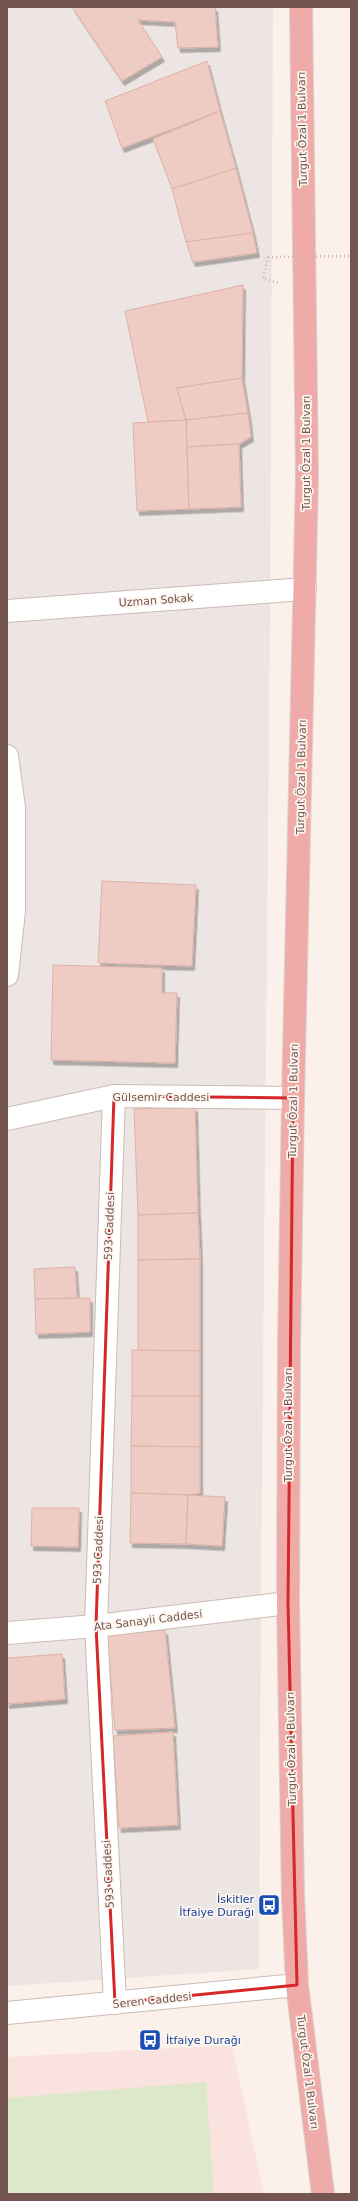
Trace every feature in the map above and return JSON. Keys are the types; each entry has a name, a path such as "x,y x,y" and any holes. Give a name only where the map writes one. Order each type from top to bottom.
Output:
{"highway":[{"name":"Turgut Özal 1 Bulvarı","path":"301,7 307,476 293,1098 289,1346 288,1603 293,1889 297,1985 323,2194"}],"street":[{"name":"Uzman Sokak","path":"7,612 305,589"},
{"path":"7,756 14,808 14,911 7,975"},
{"name":"Gülsemir Caddesi","path":"7,1119 114,1096 293,1098"},
{"name":"593 Caddesi","path":"114,1096 96,1626 115,2004"},
{"name":"Ata Sanayii Caddesi","path":"7,1633 96,1626 288,1603"},
{"name":"Seren Caddesi","path":"7,2013 115,2004 297,1985"}],"path":[{"path":"268,257 351,256"}],"highlighted area":[{"path":"114,1096 293,1098 288,1603 297,1985 115,2003 96,1626"}],"shaded area":[{"path":"7,7 273,7 270,621 259,1969 7,1986"},
{"path":"232,2045 264,2194 7,2194 7,2057"}],"green space":[{"path":"206,2082 214,2194 7,2194 7,2098"}],"building":[{"path":"72,7 215,7 218,47 178,48 175,22 138,20 162,57 122,81"},
{"path":"207,61 220,111 122,148 105,101"},
{"path":"220,111 236,168 172,189 153,139"},
{"path":"236,168 253,233 186,242 172,189"},
{"path":"253,233 257,253 193,262 186,242"},
{"path":"243,285 242,378 177,388 186,420 148,422 125,311"},
{"path":"242,378 248,413 186,420 177,388"},
{"path":"248,413 251,437 239,444 187,447 186,420"},
{"path":"186,420 189,509 137,511 133,423"},
{"path":"239,444 241,507 189,509 187,447"},
{"path":"102,881 196,885 192,966 98,963"},
{"path":"53,965 162,968 162,993 177,993 175,1063 51,1060"},
{"path":"195,1107 198,1213 138,1215 134,1109"},
{"path":"198,1213 200,1259 138,1260 138,1215"},
{"path":"200,1259 200,1351 138,1351 138,1260"},
{"path":"75,1267 77,1298 35,1299 34,1269"},
{"path":"90,1298 90,1332 36,1334 35,1299"},
{"path":"132,1350 200,1351 200,1396 132,1396"},
{"path":"132,1396 200,1396 200,1447 131,1446"},
{"path":"131,1446 200,1447 200,1493 188,1495 131,1493"},
{"path":"131,1493 188,1495 186,1544 130,1543"},
{"path":"188,1495 225,1497 222,1546 186,1544"},
{"path":"32,1508 79,1508 78,1547 31,1546"},
{"path":"165,1630 175,1728 115,1730 107,1635"},
{"path":"62,1654 65,1699 7,1704 7,1658"},
{"path":"173,1732 178,1825 119,1828 113,1736"}],"place":[{"name":"İskitler İtfaiye Durağı","path":"269,1905"},
{"name":"İtfaiye Durağı","path":"150,2040"}]}
